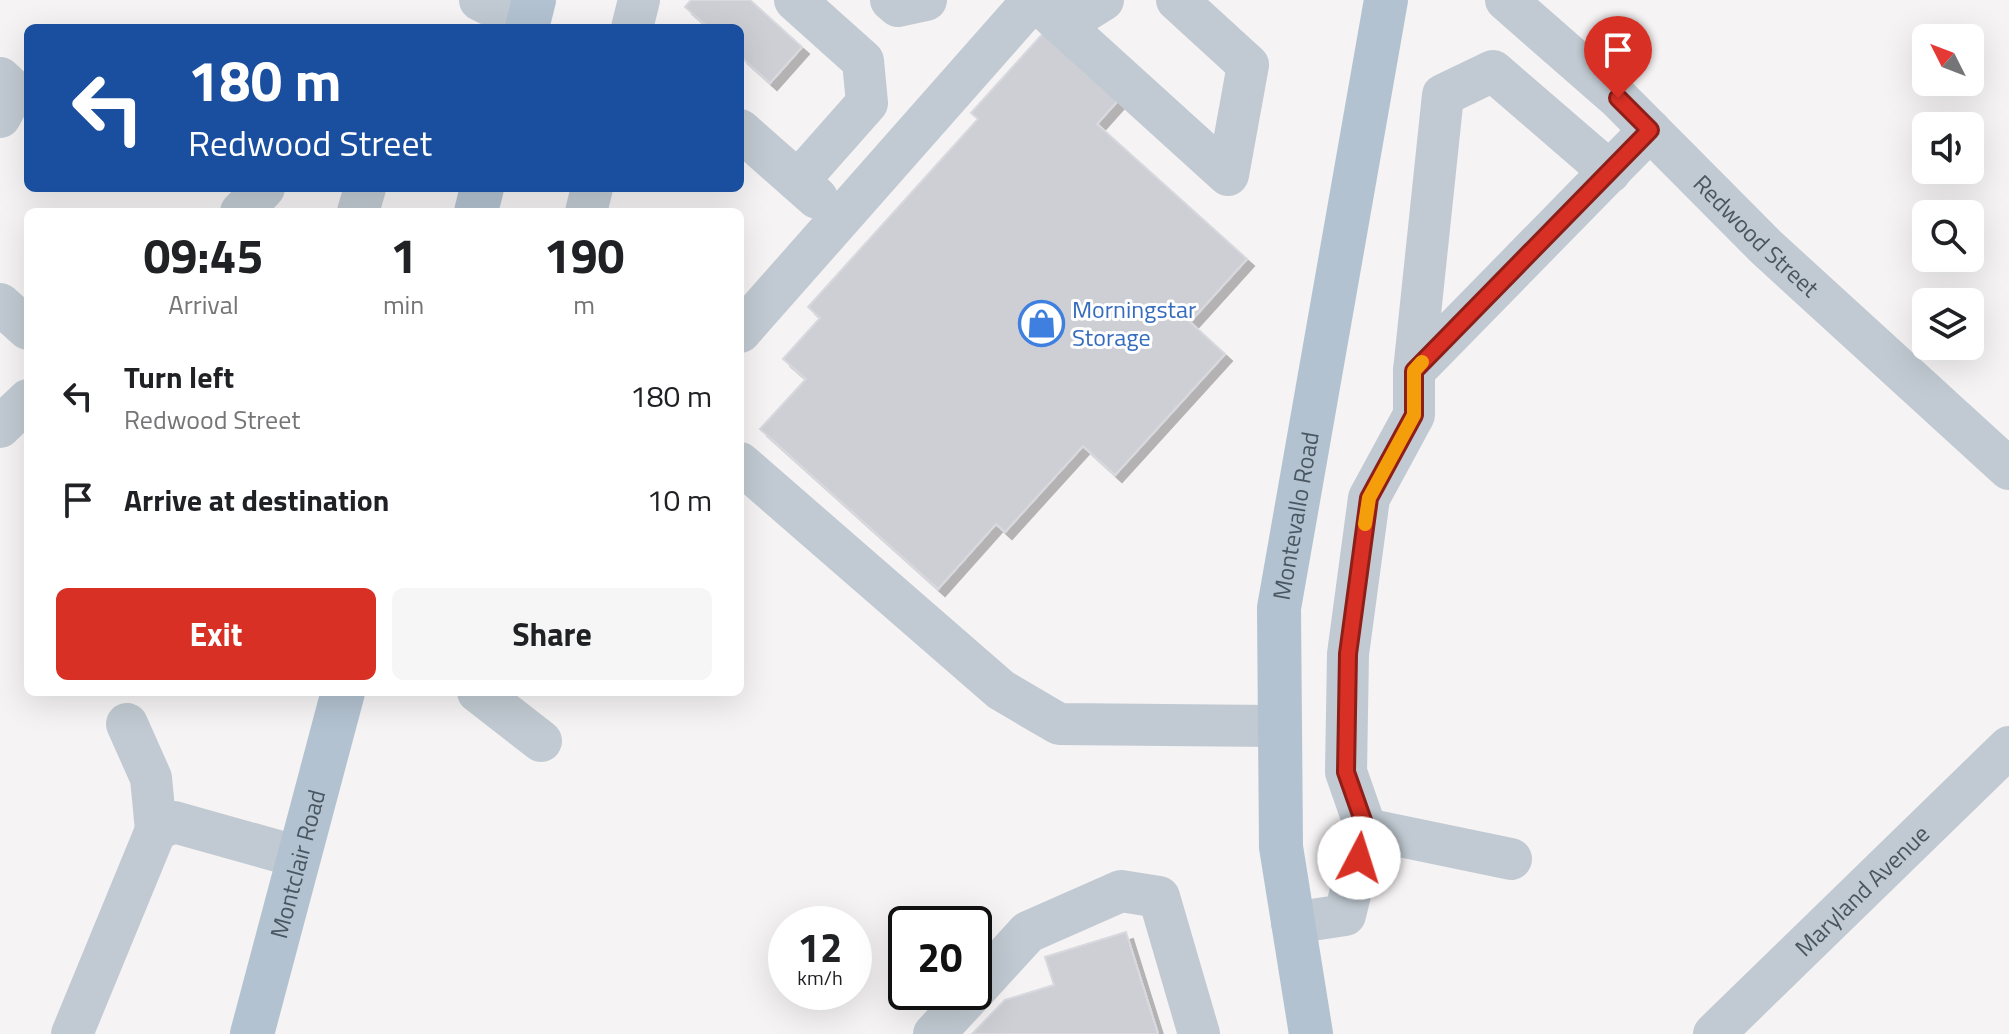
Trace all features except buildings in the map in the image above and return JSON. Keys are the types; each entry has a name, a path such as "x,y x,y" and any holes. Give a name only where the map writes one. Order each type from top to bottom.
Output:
{"main road":[{"name":"Montevallo Road","path":"1311,1034 1281,847 1279,608 1386,0"},
{"name":"Montclair Road","path":"252,1034 342,696"}],"street":[{"path":"480,0 530,17"},
{"path":"633,24 639,0"},
{"path":"795,0 863,61 867,103 798,181"},
{"path":"744,327 841,218 1044,8 1103,0"},
{"path":"1044,8 1228,175 1248,65 1177,0"},
{"name":"Redwood Street","path":"1506,0 1618,98 1766,247 2009,469"},
{"path":"1292,923 1345,915 1366,829 1346,772 1348,654 1369,498 1414,415 1414,371 1443,95 1493,71 1610,172"},
{"path":"0,78 14,91 0,117"},
{"path":"1414,371 1650,130"},
{"path":"744,134 841,218"},
{"path":"245,208 260,192"},
{"path":"0,304 24,325"},
{"path":"0,427 24,404"},
{"path":"744,466 1001,690 1059,724 1280,726"},
{"path":"483,696 541,741"},
{"path":"72,1034 156,830 151,778 127,724"},
{"name":"Maryland Avenue","path":"1714,1034 2009,747"},
{"path":"156,830 174,822 299,857"},
{"path":"1366,829 1511,859"},
{"path":"992,971 1028,932 1121,891 1159,897 1199,1034"},
{"path":"934,1034 956,1010"}],"slow traffic":[{"path":"1365,524 1369,498 1414,415 1414,371 1422,362"}],"place":[{"name":"Morningstar Storage","path":"1041,323"}],"route":[{"path":"1359,858 1366,829 1346,772 1348,654 1369,498 1414,415 1414,371 1650,130 1618,98"}]}
